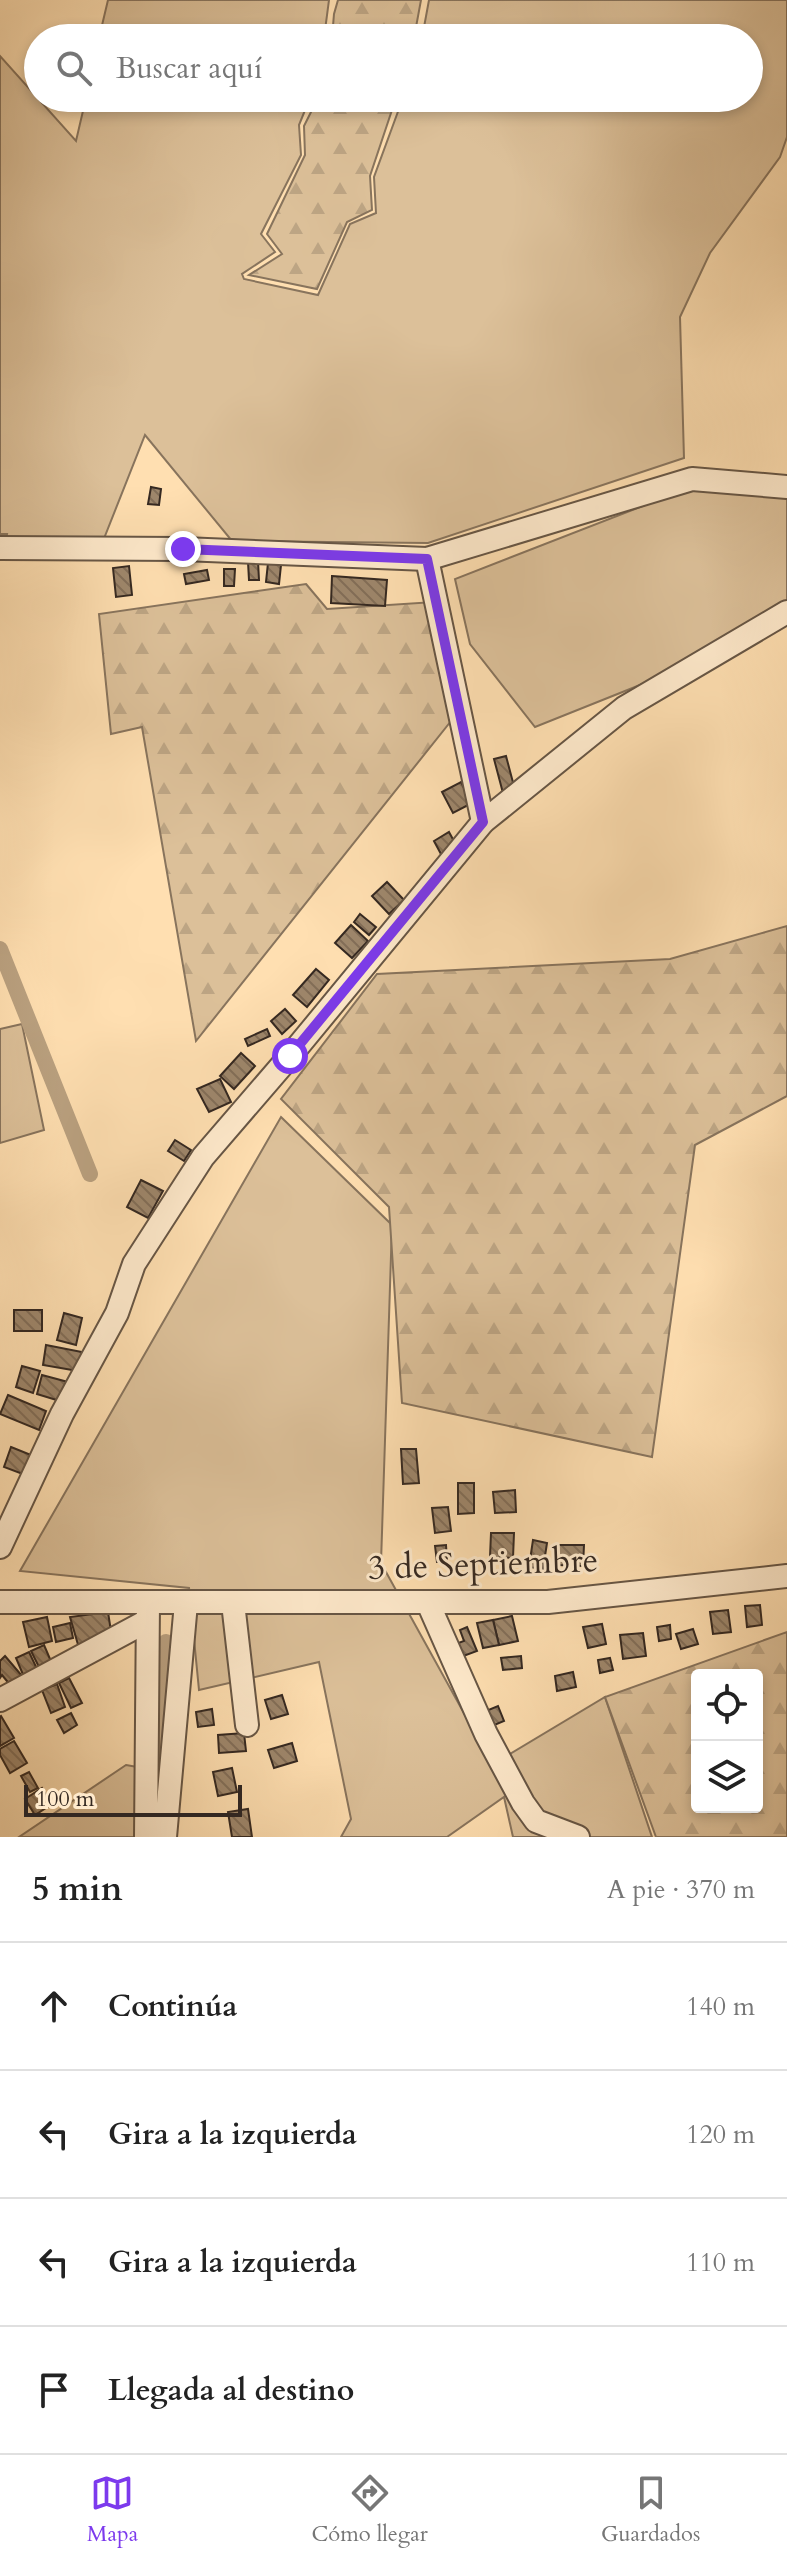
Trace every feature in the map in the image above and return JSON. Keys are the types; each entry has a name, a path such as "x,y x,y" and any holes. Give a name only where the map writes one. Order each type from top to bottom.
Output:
{"street":[{"path":"0,548 183,549 427,559 692,479 787,487"},
{"path":"427,559 483,822"},
{"path":"0,1547 62,1414 117,1313 134,1264 203,1157 309,1034 483,822 624,708 787,612"},
{"name":"3 de Septiembre","path":"0,1602 148,1612 183,1603 548,1602 787,1576"},
{"path":"165,1837 183,1603"},
{"path":"233,1603 247,1725"},
{"path":"428,1603 486,1734 523,1803 536,1821 578,1837"},
{"path":"0,1700 148,1612"},
{"path":"146,1837 148,1612"}],"green space":[{"path":"108,0 329,0 326,24 102,24"},
{"path":"338,0 421,0 417,24 333,24"},
{"path":"429,0 787,0 787,137 780,157 710,253 680,317 684,458 428,543 232,541 145,435 103,541 6,539 7,534 0,534 0,56 24,83 24,112 50,112 76,141 83,112 304,112 299,125 301,155 261,234 275,252 242,274 244,279 318,295 350,224 376,213 374,177 398,112 763,112 763,24 425,24"},
{"path":"311,112 391,112 370,176 372,210 347,222 317,289 249,275 282,254 267,234 305,155 304,126"},
{"path":"689,488 787,498 787,600 660,677 535,727 470,644 455,579"},
{"path":"306,584 327,609 434,602 455,716 196,1041 142,727 111,734 99,614"},
{"path":"787,926 787,1096 695,1145 652,1457 402,1403 389,1207 281,1099 377,974 670,959"},
{"path":"22,1024 44,1130 0,1143 0,1029"},
{"path":"281,1117 392,1225 381,1563 502,1782 500,1760 605,1697 652,1837 513,1837 504,1797 447,1837 341,1837 351,1819 319,1662 199,1690 189,1588 20,1571"},
{"path":"787,1632 787,1837 656,1837 605,1697"},
{"path":"126,1765 149,1769 138,1837 19,1837"}],"building":[{"path":"151,487 161,489 159,505 148,504"},
{"path":"258,561 259,580 249,580 248,562"},
{"path":"268,563 281,565 279,584 266,582"},
{"path":"129,566 132,595 116,597 113,568"},
{"path":"224,569 235,569 234,586 224,586"},
{"path":"207,570 209,580 186,584 184,574"},
{"path":"332,576 387,580 385,606 331,603"},
{"path":"506,756 515,790 503,793 494,759"},
{"path":"461,782 472,803 453,813 442,792"},
{"path":"449,832 456,845 441,854 434,841"},
{"path":"387,882 404,900 389,914 372,896"},
{"path":"360,914 376,927 369,935 354,922"},
{"path":"351,925 368,941 352,958 335,943"},
{"path":"316,969 329,980 307,1007 293,995"},
{"path":"285,1009 296,1021 282,1034 271,1021"},
{"path":"267,1029 270,1036 248,1046 245,1039"},
{"path":"241,1053 255,1066 234,1089 220,1076"},
{"path":"220,1079 231,1102 209,1112 197,1089"},
{"path":"175,1140 191,1150 184,1161 168,1151"},
{"path":"141,1180 163,1191 148,1218 127,1207"},
{"path":"14,1310 42,1310 42,1331 14,1331"},
{"path":"64,1313 82,1318 76,1345 57,1340"},
{"path":"46,1345 87,1353 84,1372 43,1365"},
{"path":"22,1366 40,1371 33,1393 16,1387"},
{"path":"42,1375 68,1382 63,1402 37,1394"},
{"path":"8,1395 46,1411 39,1430 0,1414"},
{"path":"11,1447 36,1457 28,1476 4,1467"},
{"path":"401,1449 416,1449 419,1483 403,1484"},
{"path":"458,1483 474,1483 474,1513 458,1514"},
{"path":"515,1490 516,1512 495,1513 493,1492"},
{"path":"448,1507 451,1531 435,1533 432,1508"},
{"path":"491,1533 514,1533 513,1558 490,1557"},
{"path":"533,1540 547,1543 543,1569 529,1567"},
{"path":"446,1545 447,1561 437,1562 435,1546"},
{"path":"558,1545 584,1545 583,1566 558,1565"},
{"path":"760,1605 762,1625 747,1627 745,1606"},
{"path":"728,1610 731,1632 713,1634 710,1612"},
{"path":"108,1612 112,1638 79,1648 70,1617"},
{"path":"512,1616 518,1641 499,1645 493,1620"},
{"path":"47,1617 52,1641 29,1647 23,1622"},
{"path":"493,1620 499,1645 483,1648 477,1623"},
{"path":"70,1623 73,1638 56,1642 53,1627"},
{"path":"602,1624 606,1644 588,1648 583,1627"},
{"path":"670,1625 671,1639 659,1641 657,1627"},
{"path":"467,1627 477,1651 458,1658 453,1645 464,1641 460,1630"},
{"path":"693,1629 698,1644 681,1649 676,1634"},
{"path":"643,1633 646,1656 623,1659 620,1635"},
{"path":"44,1645 53,1666 41,1671 31,1651"},
{"path":"29,1652 38,1671 24,1677 16,1658"},
{"path":"5,1656 22,1676 11,1686 2,1675 0,1678 0,1661"},
{"path":"521,1656 522,1668 503,1670 501,1658"},
{"path":"610,1658 613,1670 600,1673 598,1660"},
{"path":"573,1672 576,1687 557,1691 555,1676"},
{"path":"69,1678 82,1703 71,1708 59,1683"},
{"path":"57,1684 65,1707 51,1713 42,1690"},
{"path":"282,1695 288,1714 271,1719 265,1700"},
{"path":"498,1706 504,1721 492,1726 486,1711"},
{"path":"212,1709 214,1725 198,1727 196,1712"},
{"path":"71,1713 77,1725 64,1733 57,1720"},
{"path":"0,1717 14,1738 0,1746"},
{"path":"244,1733 246,1751 219,1753 218,1735"},
{"path":"14,1741 27,1763 10,1773 0,1749"},
{"path":"292,1743 297,1761 274,1768 268,1750"},
{"path":"232,1768 237,1792 218,1796 213,1772"},
{"path":"29,1772 38,1788 30,1792 21,1776"},
{"path":"42,1788 52,1804 35,1815 25,1799"},
{"path":"248,1809 252,1837 232,1837 228,1812"}],"waterway":[{"path":"0,949 90,1174"},
{"path":"161,1767 166,1642"}],"route":[{"path":"183,549 427,559 483,822 290,1056"}]}
